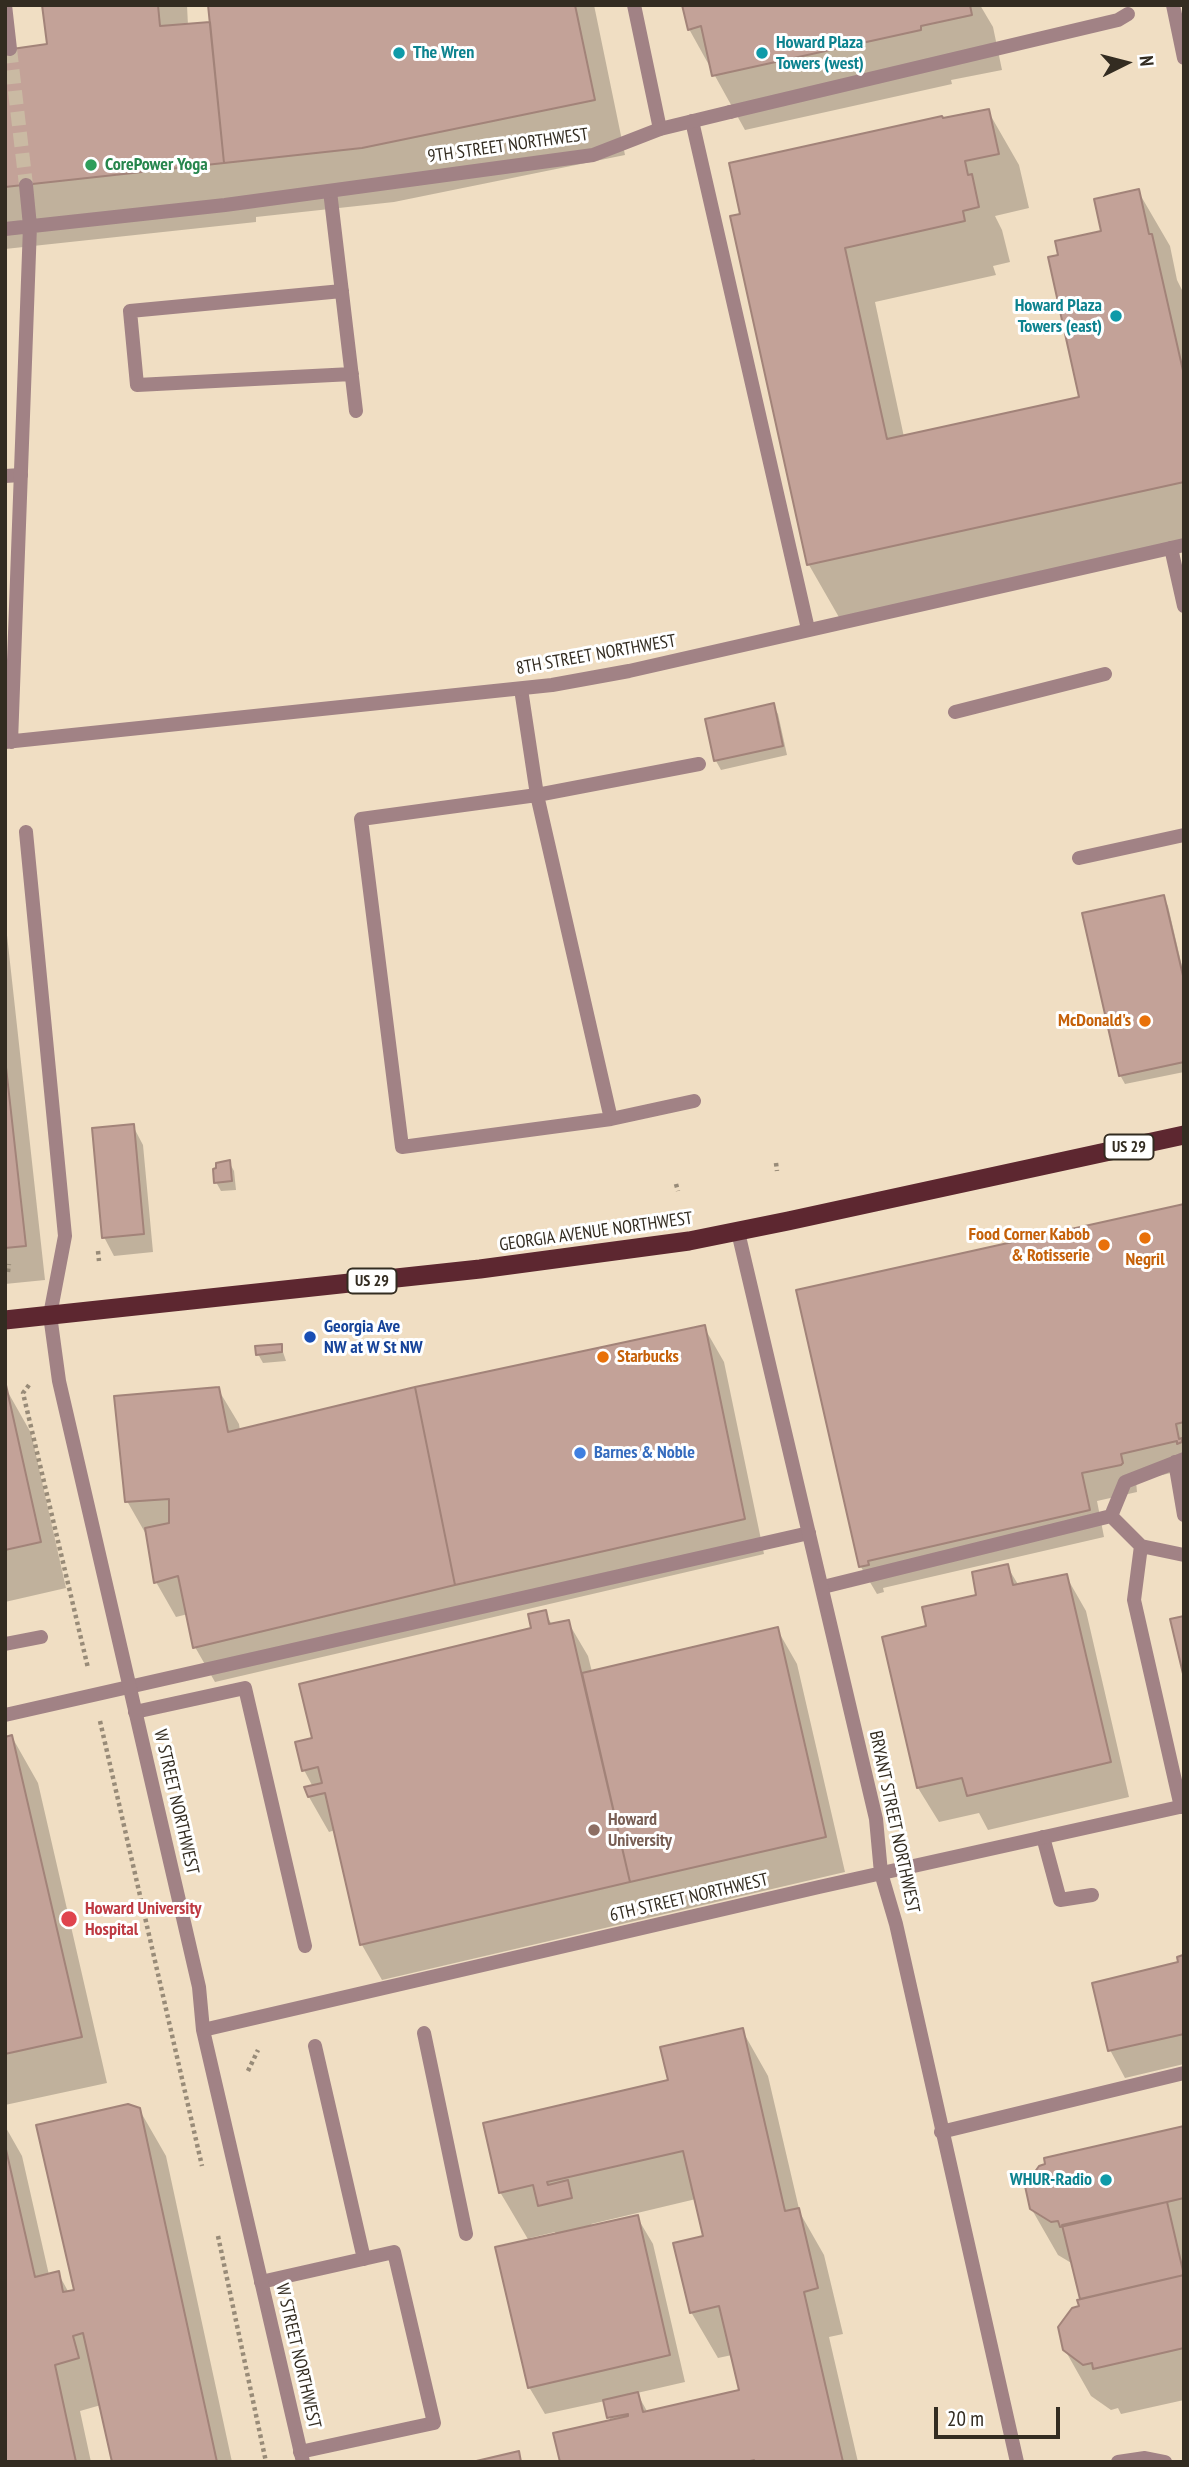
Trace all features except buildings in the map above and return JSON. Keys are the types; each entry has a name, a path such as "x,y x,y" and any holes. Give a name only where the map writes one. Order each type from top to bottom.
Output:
{"highway":[{"name":"GEORGIA AVENUE NORTHWEST","path":"5,1320 480,1269 689,1241 1184,1135"}],"street":[{"path":"5,5 10,49"},
{"path":"634,5 660,129"},
{"path":"1172,5 1184,58"},
{"name":"9TH STREET NORTHWEST","path":"5,229 225,205 593,155 660,129 1118,20 1128,14"},
{"path":"692,121 808,629"},
{"path":"8,742 30,226 26,185"},
{"path":"330,191 356,411"},
{"path":"342,291 130,312 136,385 352,374"},
{"path":"5,477 21,475"},
{"path":"1177,546 1184,606"},
{"name":"8TH STREET NORTHWEST","path":"8,742 521,689 629,671 1177,546"},
{"path":"955,712 1105,674"},
{"path":"521,689 537,795 611,1119"},
{"path":"694,1101 611,1119 402,1147 361,819 537,795 699,764"},
{"name":"W STREET NORTHWEST","path":"26,832 65,1236 50,1315 59,1381 199,1987 204,2030 302,2457"},
{"path":"1079,858 1184,835"},
{"name":"BRYANT STREET NORTHWEST","path":"738,1231 876,1819 881,1873 896,1924 1017,2462"},
{"path":"1111,1516 1125,1482 1179,1460 1184,1516"},
{"path":"1111,1516 1141,1546 1184,1555"},
{"path":"823,1587 1111,1516"},
{"path":"5,1715 809,1534"},
{"path":"1141,1546 1134,1600 1182,1806"},
{"path":"5,1644 41,1637"},
{"path":"135,1712 245,1688 305,1946"},
{"name":"6TH STREET NORTHWEST","path":"204,2030 1182,1806"},
{"path":"1043,1837 1060,1900 1092,1895"},
{"path":"424,2033 466,2234"},
{"path":"315,2046 365,2259"},
{"path":"941,2132 1184,2073"},
{"path":"261,2282 394,2252 434,2423 302,2457"},
{"path":"1118,2462 1145,2458 1165,2462"}],"path":[{"path":"776,1163 777,1171"},
{"path":"676,1184 678,1191"},
{"path":"98,1251 99,1261"},
{"path":"8,1272 9,1264"},
{"path":"29,1385 23,1393 204,2175"},
{"path":"248,2071 258,2050"},
{"path":"216,2226 266,2462"}],"tunnel":[{"path":"10,49 26,185"}],"place":[{"name":"The Wren","path":"399,53"},
{"name":"Howard Plaza Towers (west)","path":"762,53"},
{"name":"CorePower Yoga","path":"91,165"},
{"name":"Howard Plaza Towers (east)","path":"1116,316"},
{"name":"McDonald's","path":"1145,1021"},
{"name":"Negril","path":"1145,1238"},
{"name":"Food Corner Kabob & Rotisserie","path":"1104,1245"},
{"name":"Georgia Ave NW at W St NW","path":"310,1337"},
{"name":"Starbucks","path":"603,1357"},
{"name":"Barnes & Noble","path":"580,1453"},
{"name":"Howard University","path":"594,1830"},
{"name":"Howard University Hospital","path":"69,1919"},
{"name":"WHUR-Radio","path":"1106,2180"}]}
